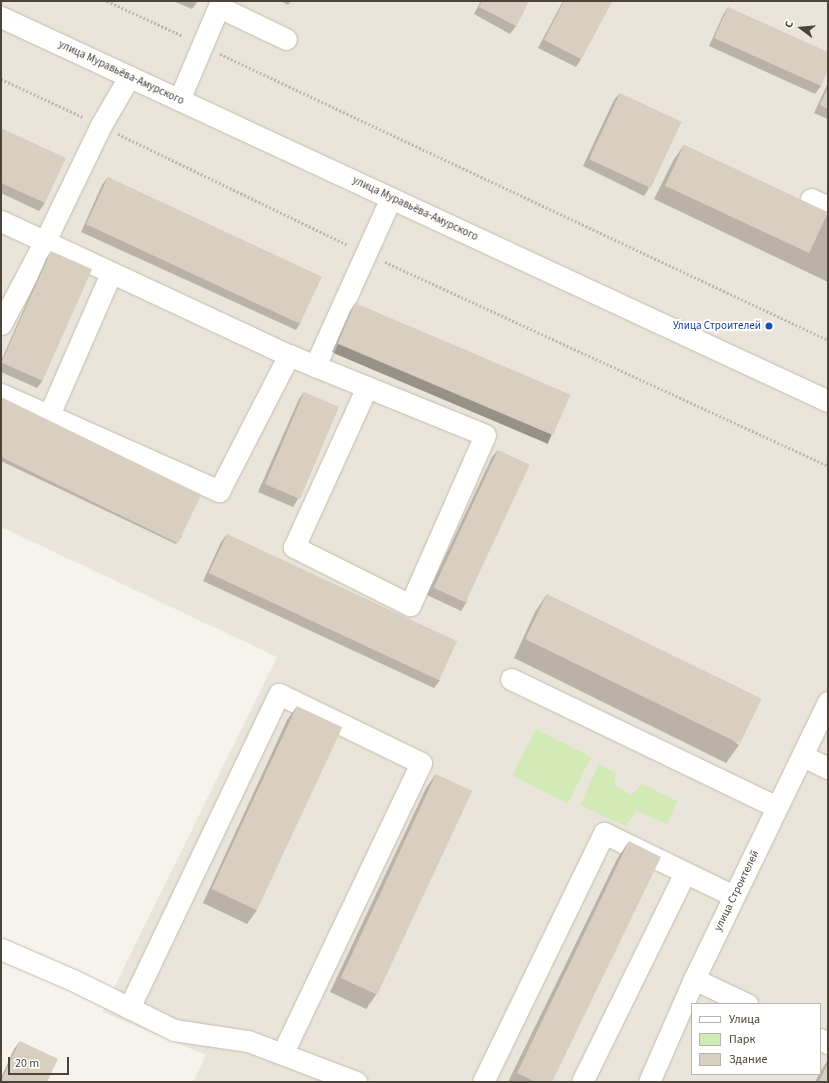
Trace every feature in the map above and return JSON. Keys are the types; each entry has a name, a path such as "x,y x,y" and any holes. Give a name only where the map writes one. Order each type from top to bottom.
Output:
{"street":[{"path":"179,100 220,4 286,39"},
{"name":"улица Муравьёва-Амурского","path":"1,18 828,401"},
{"path":"1,324 45,241 101,125 129,77"},
{"path":"315,366 391,198"},
{"path":"1,221 289,355 485,435 410,605 294,547 367,387"},
{"path":"49,415 111,273"},
{"path":"1,394 219,491 289,355"},
{"path":"511,679 777,807"},
{"path":"129,1008 279,694 421,763 282,1054"},
{"name":"улица Строителей","path":"649,1082 694,978 828,702"},
{"path":"803,756 828,768"},
{"path":"483,1082 604,832 734,896"},
{"path":"582,1082 685,872"},
{"path":"1,949 174,1030 248,1041 356,1082"},
{"path":"694,978 745,1003"}],"path":[{"path":"107,1 828,340"},
{"path":"1,79 101,125 365,253 828,466"}],"shaded area":[{"path":"1,1 828,1 828,1082 193,1082 206,1055 102,1012 277,657 1,527"}],"green space":[{"path":"536,729 591,757 568,803 512,775"},
{"path":"599,764 616,773 614,785 631,795 642,784 677,801 667,824 637,811 625,826 580,805"}],"building":[{"path":"482,1 529,1 516,26 479,7"},
{"path":"564,1 612,1 581,59 544,40"},
{"path":"728,7 828,52 828,70 821,86 714,38"},
{"path":"828,87 828,109 820,105"},
{"path":"620,93 682,122 651,188 589,159"},
{"path":"1,128 66,158 45,203 1,183"},
{"path":"684,145 828,212 809,253 665,186"},
{"path":"108,177 322,277 300,324 86,224"},
{"path":"51,251 92,269 42,381 1,362"},
{"path":"355,303 570,394 553,435 338,344"},
{"path":"304,392 339,407 300,499 265,484"},
{"path":"1,397 201,495 178,543 1,457"},
{"path":"498,450 530,465 465,603 434,588"},
{"path":"227,534 457,641 439,680 209,573"},
{"path":"547,594 762,699 740,744 525,639"},
{"path":"297,706 342,727 257,910 212,889"},
{"path":"436,774 472,791 377,995 341,978"},
{"path":"629,841 661,857 552,1082 536,1082 517,1073"},
{"path":"20,1041 58,1059 47,1082 1,1082"},
{"path":"828,1063 828,1082 819,1082"}],"place":[{"name":"Улица Строителей","path":"769,326"}]}
